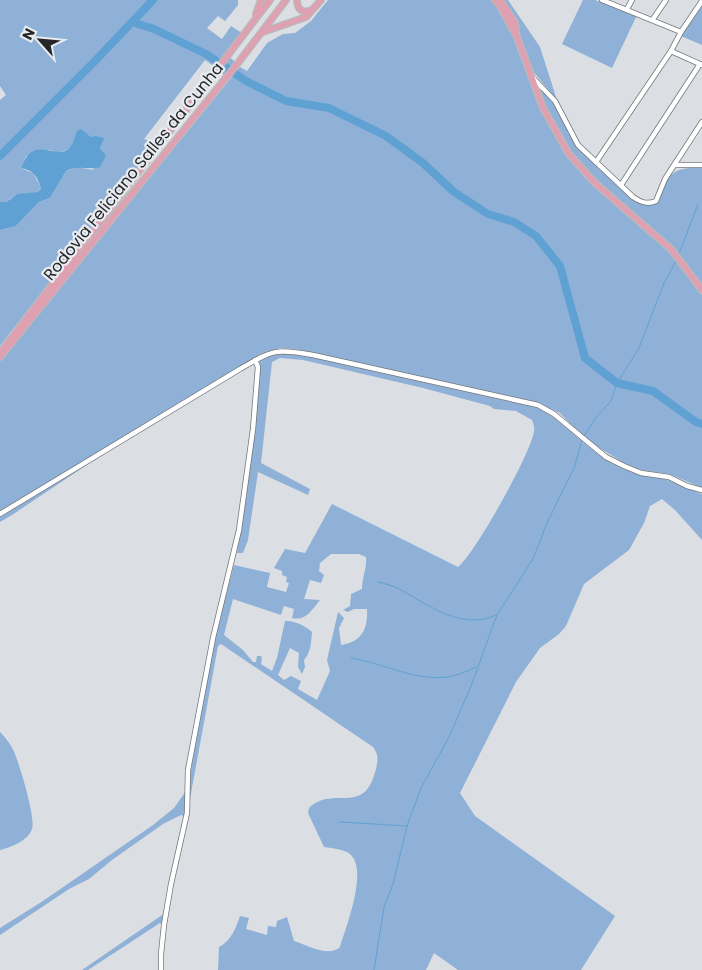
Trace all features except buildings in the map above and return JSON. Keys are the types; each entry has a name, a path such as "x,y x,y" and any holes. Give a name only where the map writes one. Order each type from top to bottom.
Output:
{"main road":[{"path":"245,33 259,8 261,0"},
{"name":"Rodovia Feliciano Salles da Cunha","path":"0,352 270,0"},
{"name":"Rodovia Feliciano Salles da Cunha","path":"0,357 226,78 286,0"},
{"path":"297,0 297,6 301,11 307,12 312,10"},
{"path":"261,32 303,19 309,15 321,0"},
{"path":"495,0 517,38 549,120 562,143 577,164 595,183 671,249 702,290"},
{"path":"500,0 515,23 517,38"}],"street":[{"path":"602,0 654,19 681,32"},
{"path":"627,9 632,0"},
{"path":"654,19 666,0"},
{"path":"596,162 671,51 702,0"},
{"path":"621,185 701,64 671,51"},
{"path":"532,76 555,101 578,145 641,202 652,203 656,201 665,179 702,122"},
{"path":"675,165 702,165"},
{"path":"0,514 255,360 274,352 295,352 538,406 554,414 606,457 641,473 669,477 687,486 702,490"},
{"path":"161,970 161,954 167,908 186,813 188,770 214,638 239,530 253,430 258,367 255,360"}],"shaded area":[{"path":"0,0 238,0 238,5 225,21 218,16 207,28 222,39 231,26 242,33 215,67 205,60 144,139 149,141 153,149 0,346 0,230 16,226 39,202 50,198 66,171 78,167 93,170 103,152 100,148 101,145 87,134 68,149 58,153 50,150 26,156 21,168 33,173 41,187 38,192 11,198 6,202 0,202 0,100 6,95 0,86"},
{"path":"328,0 491,0 502,14 519,49 540,108 566,154 586,179 669,252 702,295 702,488 670,474 641,470 624,463 585,439 560,413 537,403 295,349 280,348 266,352 0,511 0,361 240,67 247,71 267,43 283,34 295,33 311,21"},
{"path":"502,0 508,0 540,47 557,100 531,69"},
{"path":"583,0 595,0 637,15 612,68 562,44"},
{"path":"702,3 702,45 681,36"},
{"path":"229,57 237,63 225,76 219,71"},
{"path":"538,86 553,102 577,146 632,199 654,204 670,176 675,172 681,169 702,167 702,285 673,248 578,163 557,130 540,95"},
{"path":"81,129 91,137 104,138 100,148 106,156 100,167 75,168 66,171 50,198 39,202 16,226 0,230 0,202 6,202 18,194 38,192 41,188 34,174 29,170 21,168 26,157 32,151 66,151 71,146 77,131"},
{"path":"282,352 312,357 538,407 596,453 613,464 640,475 667,480 702,494 702,540 675,510 662,499 650,506 644,523 629,550 584,584 566,626 559,634 540,648 516,682 460,793 475,816 615,916 581,970 458,970 434,953 426,970 218,970 219,947 230,938 240,916 249,918 246,929 267,935 268,926 276,927 277,921 287,917 294,941 324,951 335,950 340,947 355,896 357,869 354,859 347,852 324,847 308,813 309,808 319,801 356,797 364,792 371,784 378,760 373,747 221,644 218,646 189,804 191,770 215,638 234,565 270,573 267,587 286,592 289,583 286,582 287,577 282,575 282,571 274,568 285,549 305,553 332,504 458,567 466,559 489,524 524,459 534,430 532,420 516,411 494,409 490,406 423,388 303,360 280,358 272,362 261,463 310,489 308,495 258,472 248,540 243,553 237,553 255,430 259,364 260,361 268,356","holes":["331,554 359,554 366,557 362,589 351,594 350,606 343,610 348,612 354,609 367,609 365,628 359,638 341,645 339,628 344,618 338,612 327,660 330,671 317,700 298,689 301,681 291,676 284,680 278,675 290,648 299,653 298,667 302,674 312,632 307,628 296,622 285,621 277,658 272,671 261,664 261,656 257,656 256,662 253,662 243,650 224,635 233,599 281,615 284,606 294,609 292,618 305,617 320,600 304,599 310,580 321,583 324,575 319,571 320,563"]},
{"path":"91,462 12,515 0,522 0,517"},
{"path":"0,732 14,751 27,792 33,823 27,837 14,845 0,850"},
{"path":"186,791 184,816 181,815 163,824 112,860 89,879 69,889 0,935 0,928 43,901 153,825 174,808"},
{"path":"165,913 163,925 160,923 88,970 82,970"}],"waterway":[{"path":"0,156 153,0"},
{"path":"132,22 154,29 206,54 246,81 286,101 329,108 386,136 423,163 454,192 488,214 514,222 536,236 560,266 585,358 617,383 653,391 696,422 702,424"},
{"path":"679,254 698,204"},
{"path":"584,436 597,416 611,401 617,383 639,348 664,283 676,261"},
{"path":"374,970 384,907 393,884 407,826 421,788 449,737 471,686 497,615 533,559 547,523 574,468 582,440"},
{"path":"378,582 396,587 434,609 459,618 471,620 484,619 496,615"},
{"path":"351,658 411,674 435,678 454,676 476,667"},
{"path":"340,822 407,826"}]}
